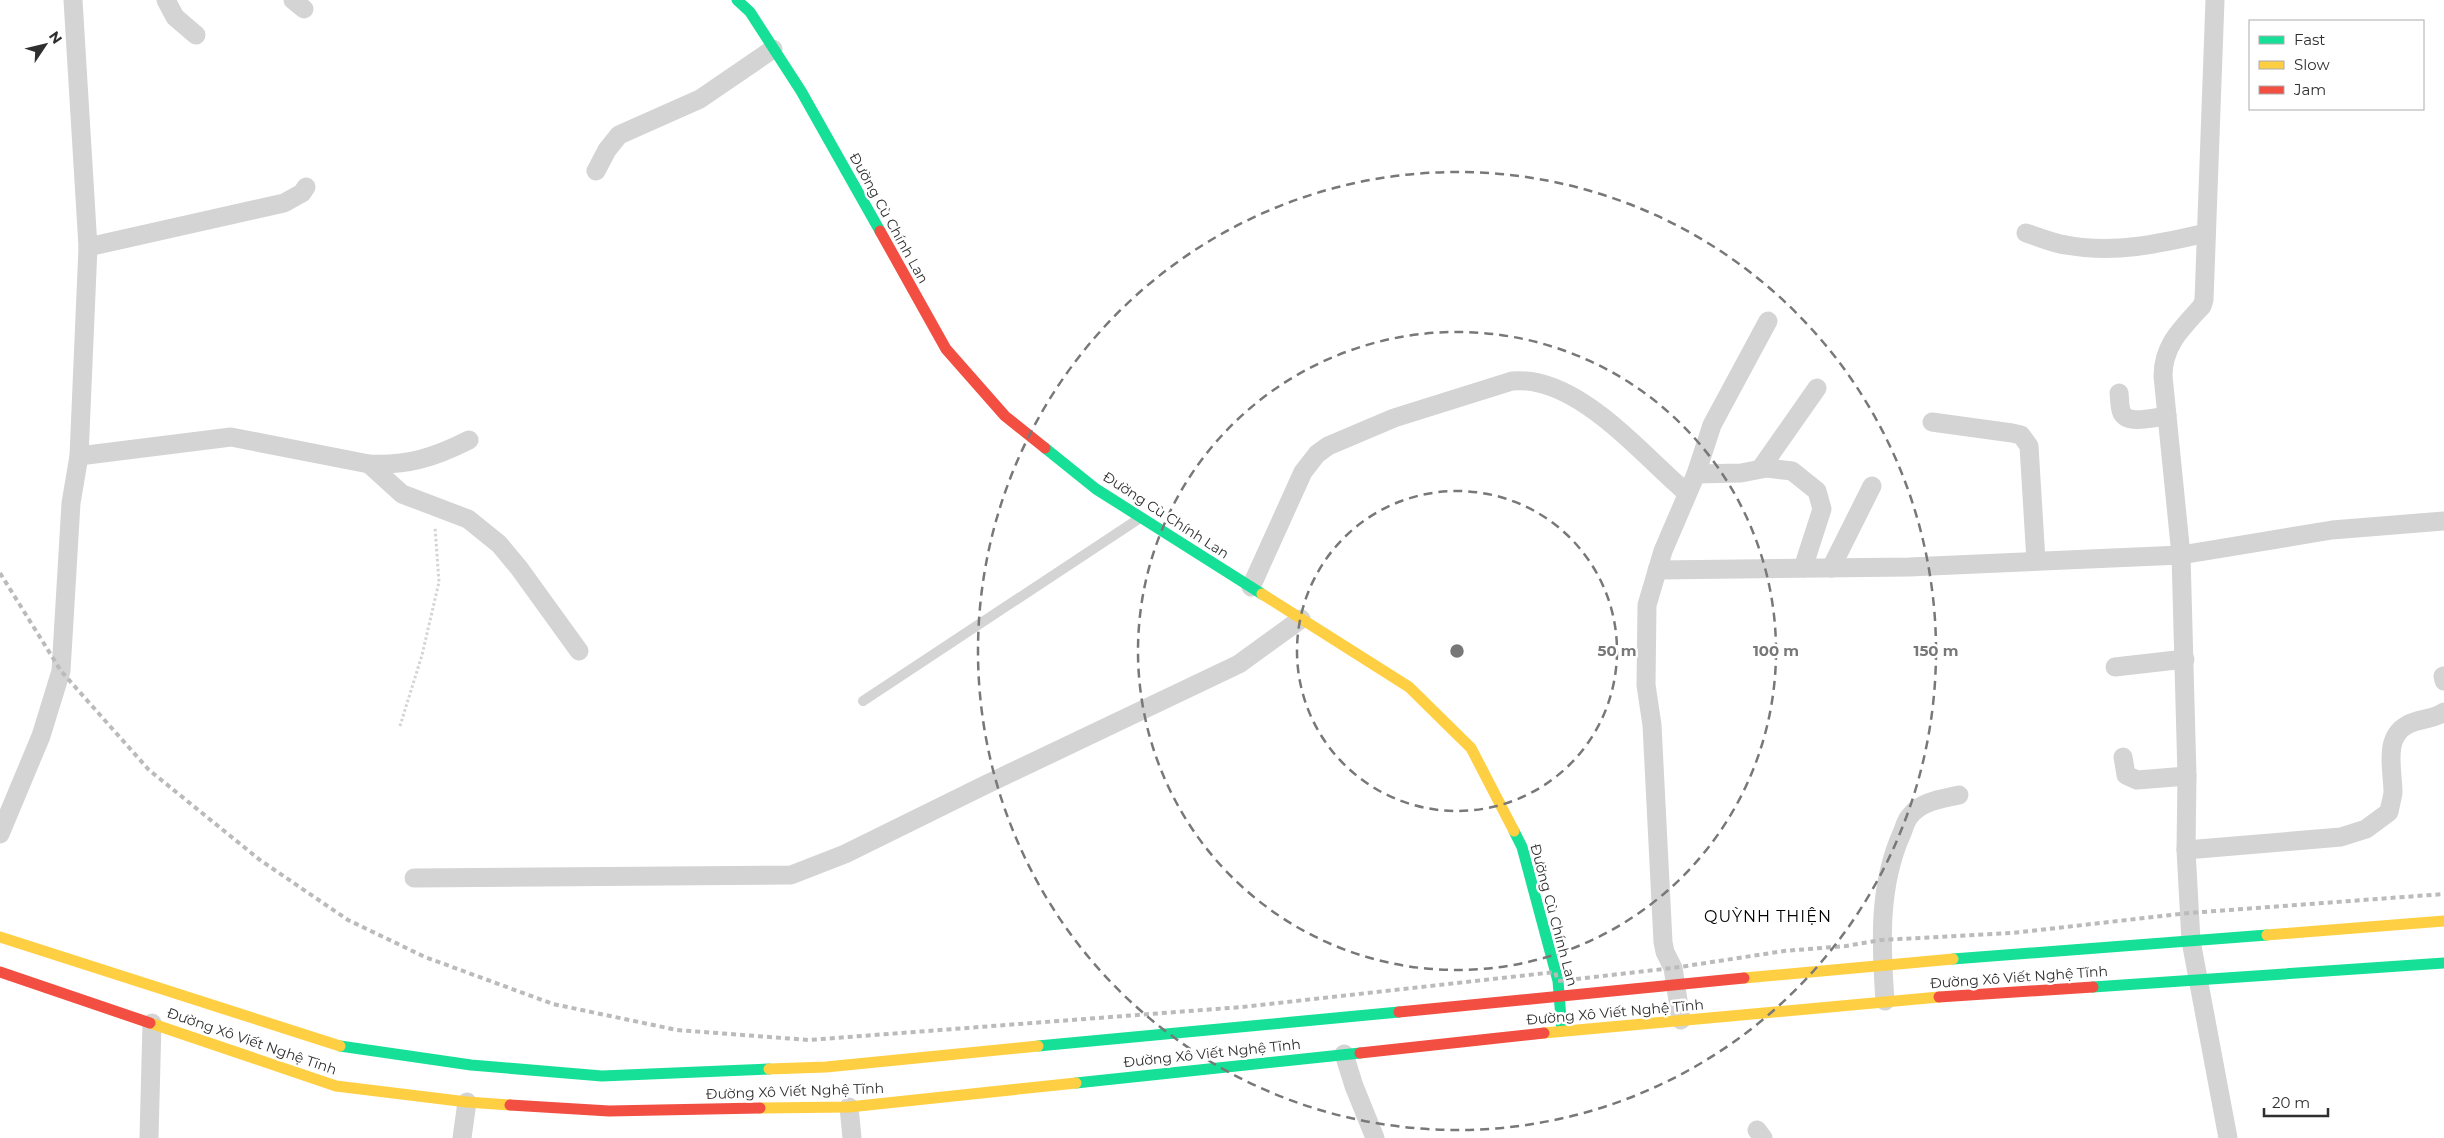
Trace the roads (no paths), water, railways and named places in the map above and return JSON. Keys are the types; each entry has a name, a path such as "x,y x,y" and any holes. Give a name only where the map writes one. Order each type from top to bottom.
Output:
{"main road":[{"name":"Đường Cù Chính Lan","path":"738,0 750,12 801,92 946,349 1005,416 1096,489 1409,687 1471,748 1499,798 1522,847 1558,981 1562,1031"},
{"name":"Đường Xô Viết Nghệ Tĩnh","path":"0,937 345,1048 471,1065 602,1076 826,1067 1882,965 2444,921"},
{"name":"Đường Xô Viết Nghệ Tĩnh","path":"0,972 336,1086 467,1102 609,1111 849,1107 1562,1031 1885,1001 2444,963"}],"street":[{"path":"0,834 41,736 61,671 72,503 79,456 88,247 73,0"},
{"path":"166,0 175,17 196,35"},
{"path":"2215,0 2202,306 2172,340 2163,363 2181,555 2187,776 2186,850 2191,942 2228,1138"},
{"path":"596,171 607,150 619,135 700,98 773,49"},
{"path":"88,247 284,203 302,193 306,187"},
{"path":"2026,233 2064,245 2100,250 2127,249 2166,243 2206,233"},
{"path":"1681,1020 1677,984 1663,942 1652,725 1646,684 1647,605 1657,570 1696,474 1717,412 1768,321"},
{"path":"1251,587 1303,472 1317,454 1328,446 1394,418 1512,381 1528,380 1539,383 1574,398 1626,437 1655,466 1687,493"},
{"path":"1761,468 1818,388"},
{"path":"2119,393 2121,411 2124,416 2132,419 2167,416"},
{"path":"1932,422 2012,433 2021,435 2025,439 2031,456 2036,561"},
{"path":"79,456 231,437 369,464 386,465 439,456 469,440"},
{"path":"369,464 402,494 434,504 468,519 499,544 579,651"},
{"path":"1696,474 1741,473 1761,468 1792,471 1817,491 1822,509 1802,568"},
{"path":"1831,568 1872,486"},
{"path":"1657,570 1831,568 2181,555 2332,530 2444,521"},
{"path":"414,878 792,875 845,854 1239,664 1301,619"},
{"path":"2115,667 2185,659"},
{"path":"2186,850 2341,837 2366,829 2389,812 2393,794 2393,740 2400,730 2410,723 2438,717 2444,712"},
{"path":"2123,757 2126,775 2137,780 2187,776"},
{"path":"1885,1001 1882,940 1886,889 1897,845 1910,816 1918,809 1928,802 1959,795"},
{"path":"149,1138 152,1023"},
{"path":"1344,1054 1375,1138"},
{"path":"462,1138 467,1102"},
{"path":"849,1107 852,1138"}],"lane":[{"path":"863,701 1061,573 1141,518"}],"railway":[{"path":"0,573 61,671 149,770 260,860 348,920 425,957 553,1004 677,1030 809,1040 1242,1007 1555,972 1558,981 1673,968 1784,951 1846,946 1881,940 2012,933 2189,913 2444,894"}],"district":[{"name":"QUỲNH THIỆN","path":"1768,916"}]}
